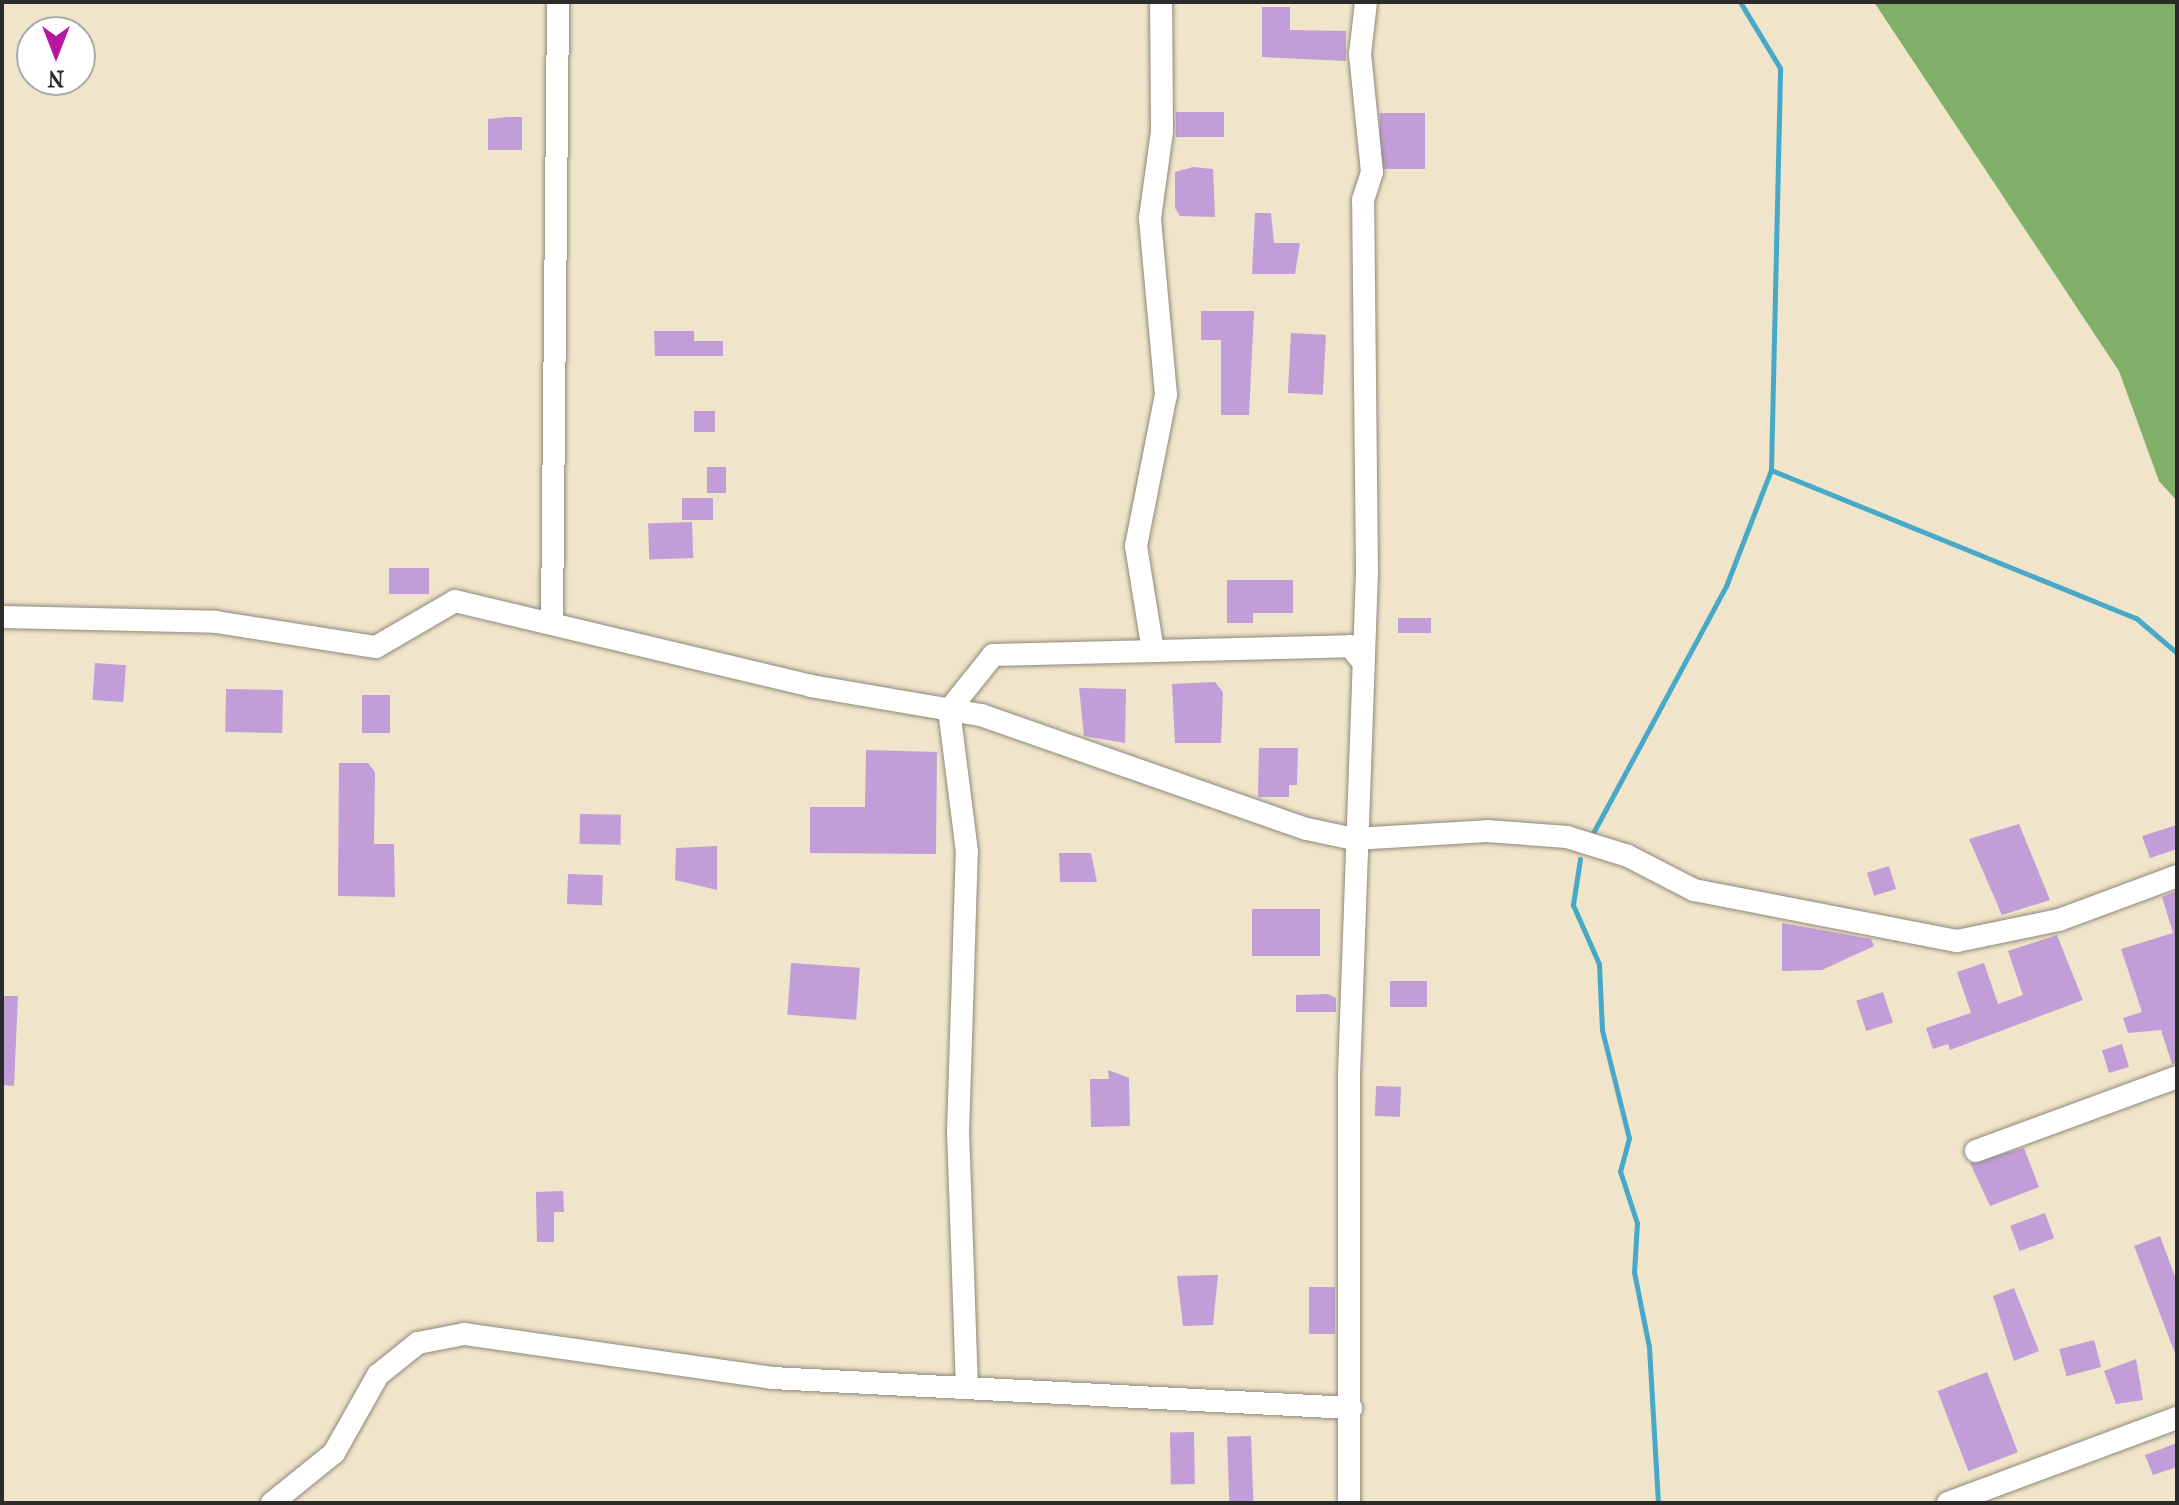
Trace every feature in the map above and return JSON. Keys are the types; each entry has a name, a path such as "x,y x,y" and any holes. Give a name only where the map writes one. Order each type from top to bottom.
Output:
{"street":[{"path":"552,620 558,2"},
{"path":"1153,651 1136,546 1166,395 1150,218 1162,131 1161,2"},
{"path":"1349,1503 1354,839 1363,662 1363,200 1372,172 1360,54 1366,2"},
{"path":"2,617 216,622 376,647 455,601 552,620 811,686 949,710 1354,839 1487,831 1567,837 1628,856 1694,890 1957,941 2059,920 2177,876"},
{"path":"967,1388 958,1133 967,852 949,710 993,655 1350,646 1363,662"},
{"path":"1976,1151 2177,1077"},
{"path":"272,1503 334,1453 378,1375 418,1343 464,1334 772,1378 1351,1408"},
{"path":"1948,1503 2177,1418"}],"green space":[{"path":"1874,2 2177,2 2177,501 2159,481 2119,371"}],"building":[{"path":"1262,7 1290,7 1290,30 1346,31 1346,61 1262,57"},
{"path":"1176,112 1224,112 1224,137 1176,137"},
{"path":"1380,113 1425,113 1425,169 1380,169"},
{"path":"522,117 522,150 488,150 488,119"},
{"path":"1193,167 1213,169 1215,217 1180,216 1175,208 1175,172"},
{"path":"1255,213 1271,213 1274,243 1300,243 1295,274 1252,274"},
{"path":"1201,311 1254,311 1249,415 1221,415 1221,340 1201,340"},
{"path":"654,331 694,331 694,341 723,341 723,356 655,356"},
{"path":"1291,333 1326,335 1323,395 1288,393"},
{"path":"694,411 715,411 715,432 694,432"},
{"path":"707,467 726,467 726,493 707,493"},
{"path":"682,498 713,498 713,520 682,520"},
{"path":"692,522 693,558 649,560 648,524"},
{"path":"389,568 429,568 429,594 389,594"},
{"path":"1227,580 1293,580 1293,613 1253,613 1253,623 1227,623"},
{"path":"1398,618 1431,618 1431,633 1398,633"},
{"path":"95,663 126,665 123,702 92,700"},
{"path":"1215,682 1223,692 1221,743 1175,743 1172,684"},
{"path":"1079,688 1126,689 1125,743 1084,736"},
{"path":"226,689 283,690 282,733 225,732"},
{"path":"362,695 390,695 390,733 362,733"},
{"path":"1259,748 1298,748 1297,785 1289,785 1289,797 1258,797"},
{"path":"866,750 937,752 936,854 810,853 810,807 865,807"},
{"path":"339,763 368,763 375,772 374,844 394,844 395,897 338,896"},
{"path":"580,814 621,815 620,845 579,844"},
{"path":"2019,824 2050,900 2002,915 1969,839"},
{"path":"2177,825 2177,849 2150,858 2142,836"},
{"path":"717,846 717,890 675,880 676,848"},
{"path":"1059,853 1091,853 1097,882 1060,882"},
{"path":"1889,866 1896,889 1874,896 1867,873"},
{"path":"568,874 603,875 602,905 567,904"},
{"path":"2177,891 2177,1063 2172,1064 2161,1030 2128,1033 2123,1018 2142,1012 2121,949 2173,933 2162,897"},
{"path":"1252,909 1320,909 1320,956 1252,956"},
{"path":"1782,923 1871,939 1874,946 1822,970 1782,971"},
{"path":"2057,935 2083,1000 1950,1050 1948,1044 1933,1049 1926,1028 1971,1013 1957,972 1984,963 1998,1004 2023,995 2008,951"},
{"path":"791,963 860,968 856,1020 787,1015"},
{"path":"1390,981 1427,981 1427,1007 1390,1007"},
{"path":"1883,992 1893,1022 1866,1031 1856,1001"},
{"path":"1328,994 1336,998 1336,1012 1296,1012 1296,995"},
{"path":"2,996 18,996 14,1086 2,1085"},
{"path":"2122,1044 2129,1067 2109,1073 2102,1050"},
{"path":"1108,1070 1129,1078 1130,1126 1091,1127 1090,1079 1109,1079"},
{"path":"1376,1086 1401,1087 1400,1117 1375,1116"},
{"path":"2024,1148 2039,1187 1990,1206 1970,1163"},
{"path":"563,1191 564,1212 554,1212 554,1242 537,1242 536,1192"},
{"path":"2045,1213 2054,1238 2019,1251 2010,1226"},
{"path":"2160,1236 2177,1282 2176,1356 2134,1246"},
{"path":"1218,1275 1213,1325 1183,1326 1177,1276"},
{"path":"1309,1287 1335,1287 1335,1334 1309,1334"},
{"path":"2014,1288 2039,1351 2014,1361 1993,1296"},
{"path":"2094,1340 2101,1367 2066,1376 2059,1349"},
{"path":"2136,1359 2143,1400 2116,1404 2104,1371"},
{"path":"1987,1372 2018,1452 1968,1471 1938,1391"},
{"path":"1170,1432 1194,1432 1195,1484 1171,1484"},
{"path":"1251,1436 1253,1501 1229,1502 1227,1437"},
{"path":"2177,1443 2177,1467 2153,1475 2145,1455"}],"waterway":[{"path":"1593,833 1726,586 1771,470 1780,68 1740,2"},
{"path":"1771,470 2136,618 2177,653"},
{"path":"1580,859 1573,905 1599,964 1602,1030 1629,1138 1620,1171 1637,1223 1634,1272 1649,1347 1658,1503"}]}
